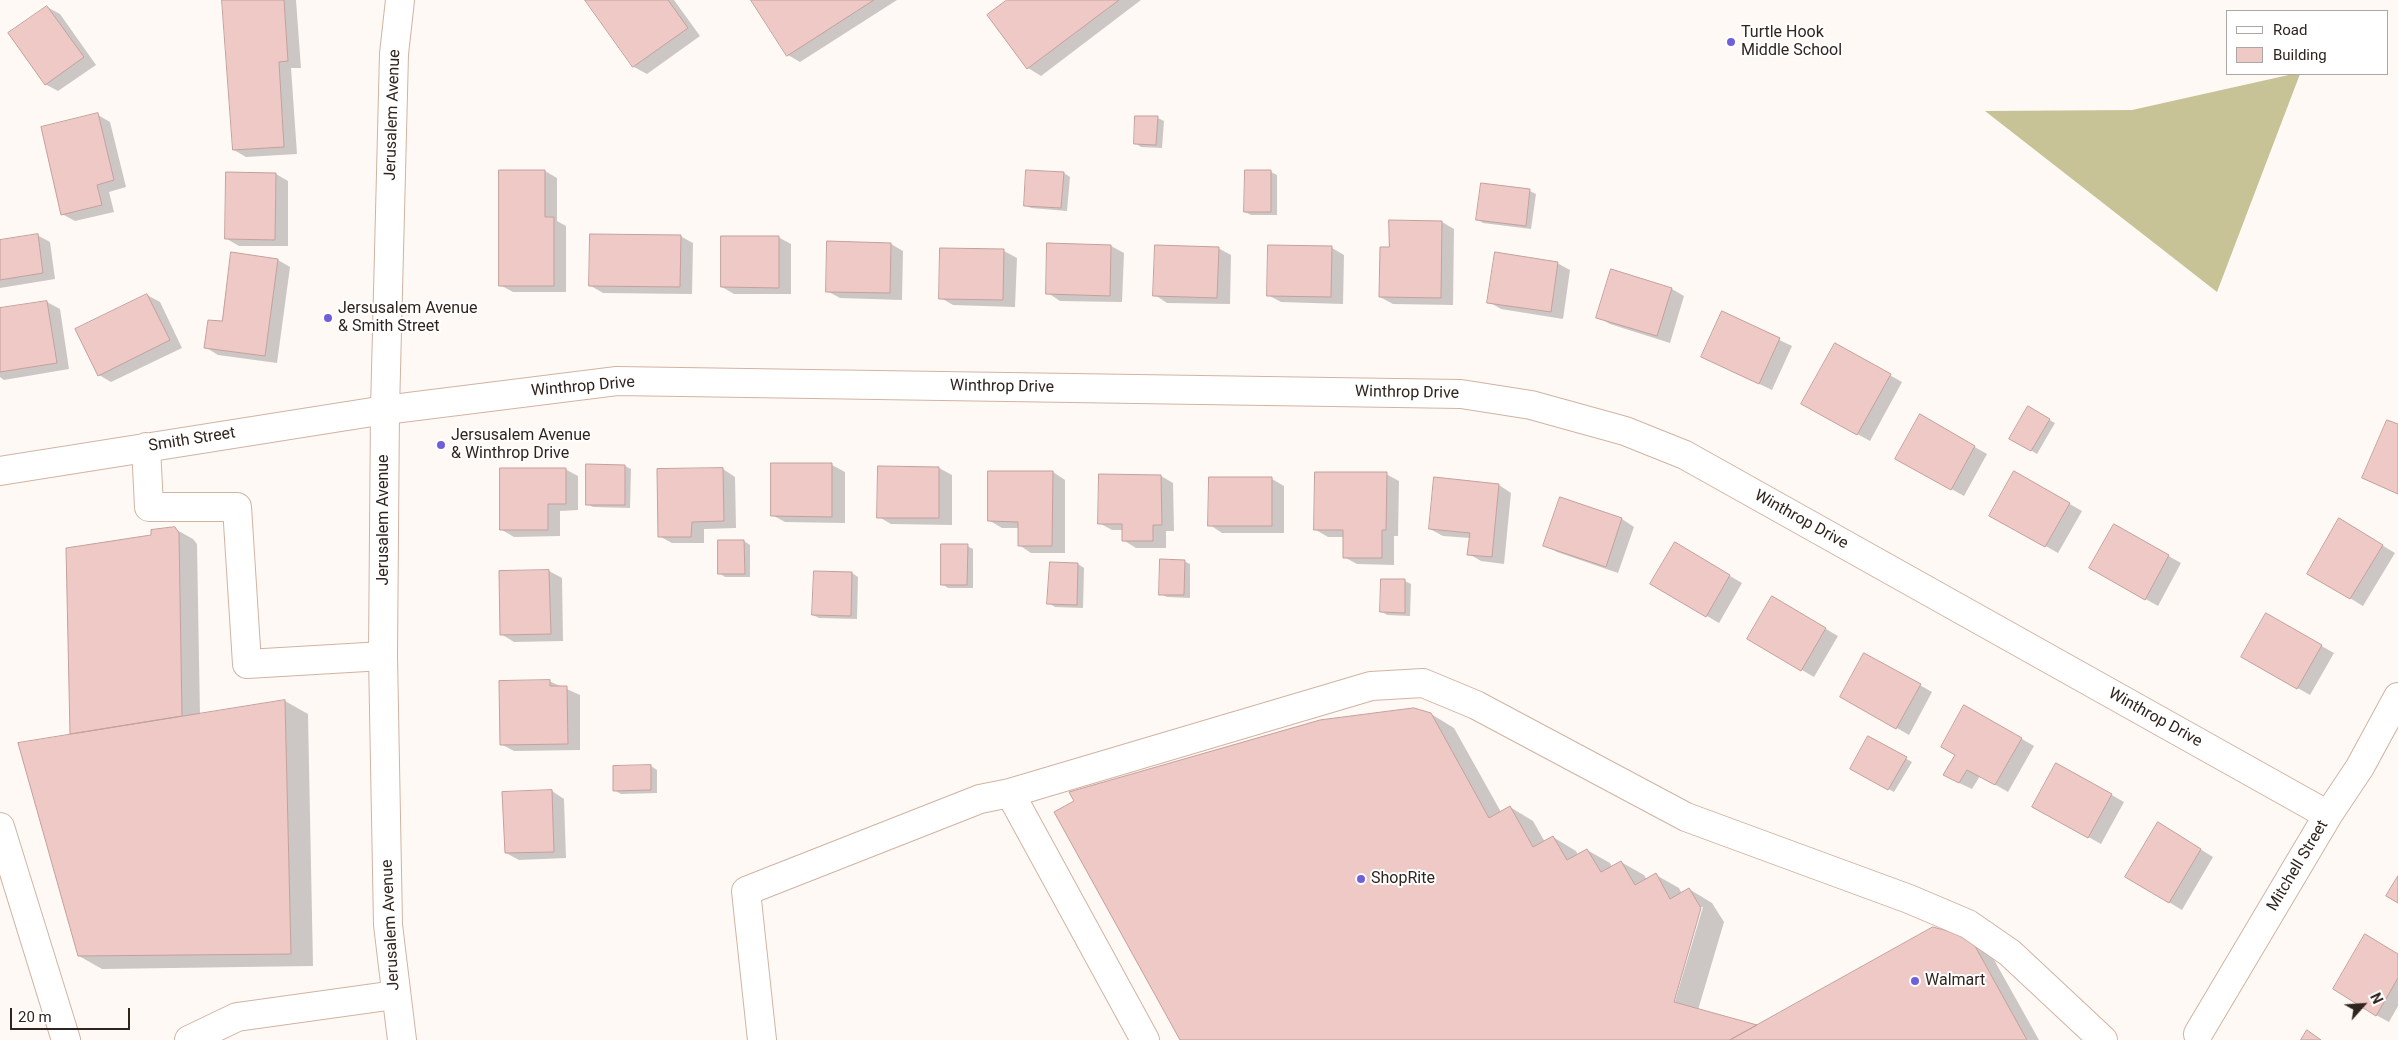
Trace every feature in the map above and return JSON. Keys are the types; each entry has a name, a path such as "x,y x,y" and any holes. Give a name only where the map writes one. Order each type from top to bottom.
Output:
{"street":[{"name":"Jerusalem Avenue","path":"400,0 394,54 385,410 384,656 388,925 395,995 402,1040"},
{"name":"Winthrop Drive","path":"385,410 617,381 1461,394 1531,405 1625,431 1685,454 2328,815"},
{"name":"Smith Street","path":"0,470 385,410"},
{"path":"146,447 149,507 237,507 247,664 384,656"},
{"path":"762,1040 746,891 980,799 1010,793 1371,686 1423,683 1476,705 1686,817 1910,899 1968,924 2010,953 2103,1040"},
{"name":"Mitchell Street","path":"2198,1034 2328,815 2360,767 2398,697"},
{"path":"1010,793 1145,1040"},
{"path":"0,827 66,1040"},
{"path":"189,1040 237,1017 395,995"}],"shaded area":[{"path":"2289,75 2300,75 2217,292 1985,111 2132,110"}],"building":[{"path":"222,0 284,0 288,61 279,62 284,147 233,150"},
{"path":"585,0 668,0 688,28 633,67"},
{"path":"751,0 874,0 787,56"},
{"path":"1007,0 1119,0 1027,69 987,15"},
{"path":"47,6 84,57 45,85 8,33"},
{"path":"98,113 114,180 97,185 102,205 61,215 41,127"},
{"path":"1135,116 1158,116 1156,145 1134,144"},
{"path":"499,170 545,170 545,217 554,217 554,286 499,286"},
{"path":"1026,170 1064,172 1061,208 1024,206"},
{"path":"1245,170 1271,170 1271,212 1244,212"},
{"path":"226,172 276,173 275,240 225,239"},
{"path":"1481,183 1530,189 1526,226 1476,220"},
{"path":"1389,220 1442,221 1441,298 1379,297 1380,247 1389,247"},
{"path":"38,234 43,273 0,280 0,240"},
{"path":"590,234 681,235 680,287 589,286"},
{"path":"721,236 779,236 779,288 721,287"},
{"path":"827,241 891,243 890,293 826,292"},
{"path":"1047,243 1111,245 1110,296 1046,294"},
{"path":"1155,245 1219,247 1217,298 1153,296"},
{"path":"1268,245 1332,246 1331,297 1267,296"},
{"path":"940,248 1004,249 1003,300 939,299"},
{"path":"231,252 278,259 265,356 204,348 208,320 222,321"},
{"path":"1495,252 1558,262 1551,312 1487,303"},
{"path":"1611,269 1672,288 1657,336 1596,318"},
{"path":"147,294 170,340 98,376 75,329"},
{"path":"47,301 57,363 0,372 0,308"},
{"path":"1722,311 1780,338 1759,384 1701,357"},
{"path":"1835,343 1891,374 1857,435 1801,404"},
{"path":"2028,406 2050,419 2031,451 2009,439"},
{"path":"1920,414 1975,446 1951,490 1895,459"},
{"path":"2387,420 2398,424 2398,494 2362,478"},
{"path":"771,463 832,463 832,517 771,516"},
{"path":"586,464 625,465 625,505 586,505"},
{"path":"878,466 939,467 939,518 877,518"},
{"path":"500,468 566,468 566,504 548,504 548,530 500,530"},
{"path":"723,468 724,521 692,522 691,537 658,537 657,469"},
{"path":"988,471 1053,471 1052,546 1018,546 1018,522 988,521"},
{"path":"2014,471 2070,503 2045,547 1989,516"},
{"path":"1315,472 1387,472 1386,530 1382,530 1382,558 1343,558 1343,530 1314,530"},
{"path":"1099,474 1161,475 1162,525 1153,525 1153,541 1122,541 1122,524 1098,524"},
{"path":"1209,477 1272,477 1272,526 1208,526"},
{"path":"1434,477 1499,484 1492,557 1467,555 1470,533 1429,529"},
{"path":"1560,497 1622,518 1606,567 1543,546"},
{"path":"2339,518 2383,545 2350,599 2307,574"},
{"path":"2114,524 2169,555 2145,600 2089,568"},
{"path":"175,527 179,533 182,716 70,734 66,548 151,535 151,530"},
{"path":"718,540 744,540 745,574 718,574"},
{"path":"1675,542 1730,575 1706,617 1650,584"},
{"path":"941,544 968,544 967,585 941,585"},
{"path":"1160,559 1185,560 1184,595 1159,595"},
{"path":"1050,562 1078,563 1077,605 1047,604"},
{"path":"549,570 551,634 500,635 499,571"},
{"path":"814,571 852,572 851,616 812,615"},
{"path":"1381,579 1405,579 1405,613 1380,612"},
{"path":"1772,596 1826,628 1801,671 1747,639"},
{"path":"2266,613 2322,645 2297,689 2241,657"},
{"path":"1864,653 1921,684 1896,729 1840,697"},
{"path":"550,680 550,686 567,686 568,744 500,745 499,681"},
{"path":"285,700 291,954 78,956 18,743"},
{"path":"1964,705 2022,738 1995,785 1967,770 1959,783 1943,775 1955,755 1941,747"},
{"name":"ShopRite","path":"1414,708 1431,713 1489,818 1510,806 1533,847 1553,836 1567,860 1587,849 1601,872 1621,861 1635,885 1656,873 1670,899 1689,888 1701,908 1674,1002 1757,1025 1730,1040 1180,1040 1054,812 1074,801 1069,792 1320,720"},
{"path":"1868,736 1907,757 1888,790 1850,769"},
{"path":"2056,763 2112,794 2088,838 2032,807"},
{"path":"651,765 651,790 613,791 613,766"},
{"path":"552,790 554,852 505,853 502,792"},
{"path":"2158,822 2201,849 2169,903 2125,877"},
{"path":"2398,876 2398,903 2386,896"},
{"name":"Walmart","path":"1933,927 1970,937 2027,1040 1730,1040"},
{"path":"2365,934 2398,954 2398,978 2376,1016 2333,989"},
{"path":"2307,1030 2321,1040 2301,1040"}],"place":[{"name":"Turtle Hook Middle School","path":"1731,42"},
{"name":"Jersusalem Avenue & Smith Street","path":"328,318"},
{"name":"Jersusalem Avenue & Winthrop Drive","path":"441,445"},
{"name":"ShopRite","path":"1361,879"},
{"name":"Walmart","path":"1915,981"}]}
